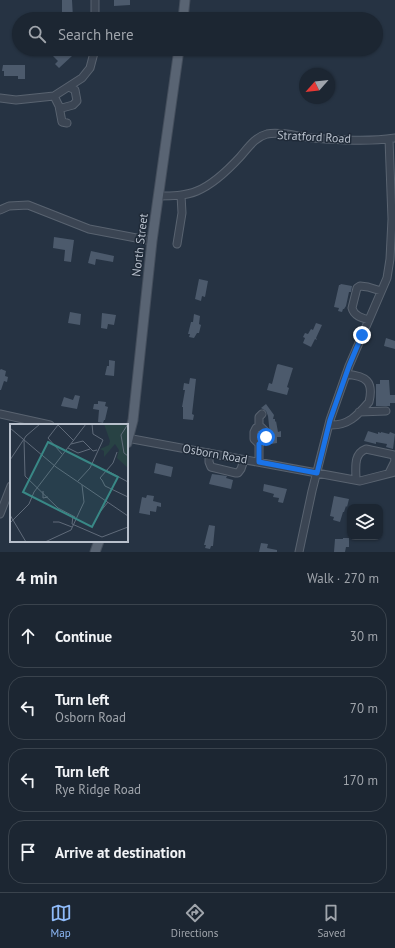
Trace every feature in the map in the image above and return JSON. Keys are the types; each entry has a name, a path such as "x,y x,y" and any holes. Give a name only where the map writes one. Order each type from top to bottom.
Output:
{"main road":[{"path":"184,12 185,0"},
{"name":"North Street","path":"128,437 133,420 152,241 178,56"},
{"path":"95,552 99,542"}],"street":[{"path":"95,0 95,12"},
{"path":"0,98 16,100 54,96 82,78 90,68 93,56"},
{"path":"59,106 62,108 73,105 77,101 75,90 69,87"},
{"path":"54,96 59,106 62,122 67,123"},
{"name":"Stratford Road","path":"158,196 181,195 197,191 211,183 231,167 257,138 267,134 313,138 392,139"},
{"path":"299,552 329,425 346,374 392,265 392,139"},
{"path":"177,244 182,213 181,195"},
{"path":"0,210 9,206 28,205 89,229 152,241"},
{"path":"368,320 359,316 353,311 352,308 358,288 360,286 368,287 381,291"},
{"path":"329,425 344,424 360,412 368,402 370,386 367,381 360,376 346,374"},
{"path":"360,412 386,411"},
{"path":"0,414 31,423"},
{"path":"259,462 259,444 266,437 263,429 259,427 259,417 262,414"},
{"name":"Osborn Road","path":"128,440 209,453 356,480 392,473"},
{"path":"356,480 356,460 362,451 366,449 394,455 395,461 392,473"},
{"path":"209,453 209,462 211,467 236,473 238,473 241,469 244,460"},
{"path":"0,514 10,489"}],"building":[{"path":"62,0 72,0 73,12 62,12"},
{"path":"114,0 130,0 130,5 114,6"},
{"path":"53,56 72,56 59,68 55,64 58,61"},
{"path":"3,65 25,65 25,79 18,79 18,76 4,76 4,71 2,71"},
{"path":"54,237 74,240 71,262 64,261 65,250 53,248"},
{"path":"91,251 114,256 113,262 96,259 95,265 88,263"},
{"path":"199,279 208,281 205,297 202,296 201,301 195,299"},
{"path":"339,285 352,286 346,306 342,312 338,311 339,308 334,307"},
{"path":"70,312 81,314 80,325 68,323"},
{"path":"102,313 116,315 114,325 108,324 107,329 101,328"},
{"path":"194,314 200,316 199,324 201,325 199,333 197,333 194,338 189,337 190,334 188,334 191,322 193,322"},
{"path":"316,323 322,325 316,338 317,340 315,339 311,347 303,343 305,338 303,337 305,333 308,334 311,329 313,330"},
{"path":"386,338 395,341 395,349 384,346"},
{"path":"109,360 115,361 114,376 105,375 107,366 109,366"},
{"path":"278,364 293,368 287,387 289,388 287,395 267,390 269,383 272,384"},
{"path":"0,370 6,371 5,376 8,377 7,382 4,381 0,390"},
{"path":"190,378 196,379 192,414 194,415 193,420 183,419 182,407 185,390 183,390 184,383 189,384"},
{"path":"380,380 389,380 390,395 395,395 395,403 390,403 390,406 376,406 376,384 380,384"},
{"path":"75,395 80,396 77,409 61,406 64,397 73,400"},
{"path":"98,401 106,402 105,406 108,407 103,423 98,422 99,410 93,409 94,404 98,404"},
{"path":"266,404 274,415 273,419 275,419 275,422 276,421 278,432 281,431 281,437 277,437 277,443 271,444 268,416 266,411 261,408"},
{"path":"368,431 378,434 378,432 389,434 390,432 395,434 393,449 386,447 387,444 376,442 376,444 364,441"},
{"path":"156,463 173,467 171,477 154,473"},
{"path":"212,474 227,476 226,478 233,480 231,489 209,484"},
{"path":"264,484 287,489 283,503 278,502 279,498 273,497 274,494 263,491"},
{"path":"147,495 154,496 153,501 161,503 161,507 157,506 156,512 150,511 150,515 139,513 142,497 146,498"},
{"path":"334,496 349,499 340,522 333,520 334,517 330,516"},
{"path":"209,525 215,526 213,546 211,546 210,549 205,548 206,545 204,545"},
{"path":"347,538 347,540 349,540 349,547 346,547 345,552 334,552 335,539"},
{"path":"261,543 268,544 267,548 277,550 277,552 259,552"}],"route":[{"path":"266,437 259,444 259,462 317,473 330,420 349,366 362,335"}]}
